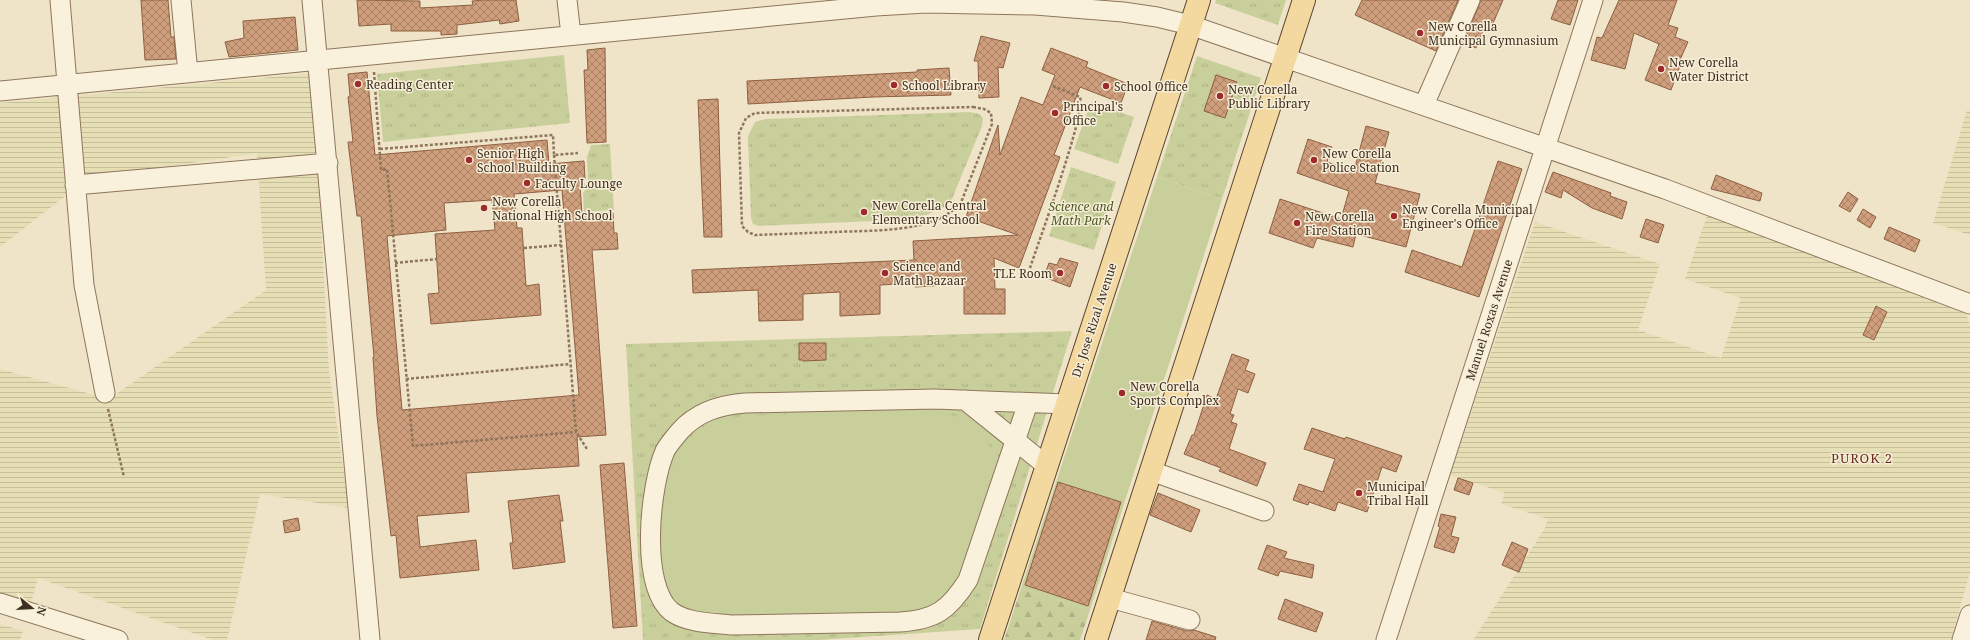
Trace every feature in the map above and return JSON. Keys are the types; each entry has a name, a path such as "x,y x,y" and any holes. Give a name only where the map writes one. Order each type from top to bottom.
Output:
{"main road":[{"name":"Dr. Jose Rizal Avenue","path":"990,640 1199,0"},
{"path":"1096,640 1304,0"}],"street":[{"path":"60,0 84,285 105,393"},
{"path":"181,0 188,73"},
{"path":"312,0 328,163 370,640"},
{"path":"568,0 571,35"},
{"path":"1424,105 1470,0"},
{"name":"Manuel Roxas Avenue","path":"1386,640 1593,0"},
{"path":"0,91 820,10 926,3 987,3 1115,12 1157,17 1190,25 1286,57 1665,189 1970,304"},
{"path":"75,185 328,163"},
{"path":"1028,403 968,580 959,594 946,608 932,617 916,621 900,622 731,625 688,619 672,612 660,599 654,582 651,555 652,512 656,480 666,450 680,431 703,413 724,404 745,403 934,399 1067,404"},
{"path":"965,400 1047,466"},
{"path":"1151,471 1264,511"},
{"path":"1110,598 1190,620"},
{"path":"0,603 116,640"},
{"path":"1962,640 1970,615"}],"path":[{"path":"381,71 374,72 380,149 382,170 387,169 413,446 576,432"},
{"path":"1030,268 1069,152 1081,107 1080,97 1053,86"},
{"path":"973,107 984,109 991,113 992,124 962,200 956,208 942,217 897,229 755,235 748,232 742,226 740,133 746,118 755,113 973,107"},
{"path":"380,149 553,135 576,432 587,449"},
{"path":"554,154 578,153"},
{"path":"524,248 561,245"},
{"path":"395,263 437,259"},
{"path":"406,379 570,364"},
{"path":"105,393 124,477"}],"shaded area":[{"path":"313,73 329,371 349,508 260,494 227,640 213,640 38,578 30,606 0,596 0,369 109,399 266,290 257,153 87,179 0,247 0,103"},
{"path":"1967,110 1970,111 1970,235 1933,223"},
{"path":"1708,213 1966,312 1970,326 1970,572 1951,640 1473,640 1545,528 1548,519 1501,504 1505,493 1450,475 1535,222 1660,264 1638,330 1721,358 1741,298 1685,279"},
{"path":"0,624 23,631 20,640 0,640"}],"green space":[{"path":"1216,0 1286,0 1278,25 1215,3"},
{"path":"564,55 570,123 383,142 377,74"},
{"path":"1197,56 1261,78 1222,199 1157,177"},
{"path":"1091,102 1134,117 1118,164 1074,149"},
{"path":"969,112 979,114 983,118 982,126 952,199 944,207 926,215 897,220 759,226 753,224 751,218 748,136 755,122 766,119"},
{"path":"610,144 614,210 584,212 583,193 588,186 587,157 591,145"},
{"name":"Science and Math Park","path":"1071,167 1116,182 1094,250 1049,236"},
{"name":"New Corella Sports Complex","path":"1157,177 1222,199 1090,610 1021,588"},
{"path":"1072,331 980,629 819,640 643,640 626,344"},
{"path":"909,409 937,412 964,420 976,427 985,437 990,449 992,465 989,483 958,579 950,593 926,611 904,613 721,615 699,612 684,607 680,604 669,590 662,571 659,548 660,523 670,475 678,455 694,435 700,430 720,421 742,416"},
{"path":"1021,588 1090,610 1080,640 1004,640"}],"building":[{"path":"141,0 168,0 171,37 174,37 176,59 145,60"},
{"path":"357,0 420,1 420,8 473,5 472,1 484,0 516,0 519,21 500,24 499,20 457,25 457,34 441,35 441,31 391,31 391,24 359,26"},
{"name":"New Corella Municipal Gymnasium","path":"1362,0 1458,0 1436,51 1355,15"},
{"path":"1481,0 1503,0 1491,28 1485,26 1476,48 1464,42"},
{"path":"1558,0 1578,0 1570,25 1551,19"},
{"path":"1619,0 1677,0 1668,25 1678,28 1675,37 1688,42 1679,62 1681,63 1671,90 1645,80 1659,44 1634,33 1625,69 1591,60 1597,37 1602,38"},
{"path":"295,17 298,50 229,57 225,42 244,38 243,21"},
{"path":"981,36 1010,43 1003,68 998,67 999,97 979,98 978,61 974,61"},
{"path":"605,48 606,142 587,143 584,70 588,70 587,50"},
{"path":"1051,48 1088,62 1086,67 1128,84 1121,103 1080,87 1054,155 1060,157 1019,268 994,258 995,289 1005,289 1005,314 964,314 964,284 915,287 915,283 880,285 880,314 840,316 840,292 803,294 803,320 759,321 758,290 693,293 692,270 914,260 913,241 1018,235 966,217 998,125 1000,155 1021,97 1043,105 1055,75 1042,70"},
{"path":"949,68 951,95 873,97 748,104 747,81 917,72 917,70"},
{"path":"367,72 375,155 547,140 549,164 584,161 584,186 580,186 582,214 613,213 614,233 617,233 618,249 592,250 606,435 577,437 579,466 466,473 469,512 417,516 420,547 476,540 479,570 400,578 396,535 391,536 377,416 374,357 361,216 357,216 348,142 353,142 348,97 350,96 348,74","holes":["562,190 579,395 402,410 387,236 446,230 444,203 492,200 495,230 435,234 439,293 428,294 431,324 541,315 539,284 526,286 522,228 517,228 514,194"]},
{"name":"New Corella Public Library","path":"1216,75 1237,82 1225,118 1204,111"},
{"path":"718,99 722,237 704,237 698,100"},
{"path":"1366,126 1389,132 1375,183 1420,194 1406,247 1356,234 1353,247 1317,238 1313,248 1269,233 1280,199 1341,219 1349,191 1297,173 1308,139 1332,147 1327,162 1354,171"},
{"path":"1498,161 1522,169 1479,297 1405,272 1412,250 1462,267"},
{"path":"1553,172 1611,193 1610,196 1627,202 1622,219 1592,208 1563,190 1561,198 1545,192"},
{"path":"1716,175 1762,193 1760,201 1711,189"},
{"path":"1848,192 1858,199 1850,212 1839,206"},
{"path":"1863,209 1876,217 1870,228 1857,220"},
{"path":"1646,219 1664,225 1658,243 1640,237"},
{"path":"1889,227 1920,240 1915,252 1884,239"},
{"name":"TLE Room","path":"1060,258 1078,263 1070,287 1044,277 1049,263 1057,265"},
{"path":"1876,306 1887,312 1874,340 1863,335"},
{"path":"799,343 826,343 826,360 799,360"},
{"path":"1232,354 1249,360 1245,370 1255,374 1248,393 1238,389 1230,414 1234,415 1231,422 1237,424 1229,449 1266,463 1257,486 1219,471 1221,468 1184,454 1192,435 1194,435 1207,395 1216,399"},
{"path":"1312,428 1345,439 1346,437 1402,456 1396,472 1382,467 1367,512 1338,502 1335,511 1309,502 1308,505 1293,500 1299,484 1323,492 1335,459 1304,449"},
{"path":"624,463 637,626 613,628 600,465"},
{"path":"1458,478 1473,483 1469,495 1454,490"},
{"path":"1058,482 1121,502 1088,606 1025,585"},
{"path":"1158,493 1200,510 1191,532 1150,515"},
{"path":"559,495 563,521 560,521 565,562 513,569 510,543 513,543 508,501"},
{"path":"1441,514 1456,517 1451,536 1459,538 1454,553 1434,547 1440,527 1438,526"},
{"path":"298,518 300,530 285,533 283,521"},
{"path":"1512,542 1528,549 1519,572 1502,565"},
{"path":"1267,545 1287,552 1284,558 1314,565 1312,578 1280,571 1278,576 1258,569"},
{"path":"1285,599 1323,613 1316,632 1278,619"},
{"path":"1152,621 1187,631 1194,630 1216,637 1215,640 1146,640"}],"place":[{"name":"New Corella Municipal Gymnasium","path":"1420,33"},
{"name":"New Corella Water District","path":"1661,69"},
{"name":"Reading Center","path":"358,84"},
{"name":"School Library","path":"894,85"},
{"name":"School Office","path":"1106,86"},
{"name":"New Corella Public Library","path":"1220,96"},
{"name":"Principal's Office","path":"1055,113"},
{"name":"Senior High School Building","path":"469,160"},
{"name":"New Corella Police Station","path":"1314,160"},
{"name":"Faculty Lounge","path":"527,183"},
{"name":"New Corella National High School","path":"484,208"},
{"name":"New Corella Central Elementary School","path":"864,212"},
{"name":"New Corella Municipal Engineer's Office","path":"1394,216"},
{"name":"New Corella Fire Station","path":"1297,223"},
{"name":"Science and Math Bazaar","path":"885,273"},
{"name":"TLE Room","path":"1060,273"},
{"name":"New Corella Sports Complex","path":"1122,393"},
{"name":"Municipal Tribal Hall","path":"1359,493"}],"district":[{"name":"PUROK 2","path":"1862,458"}]}
